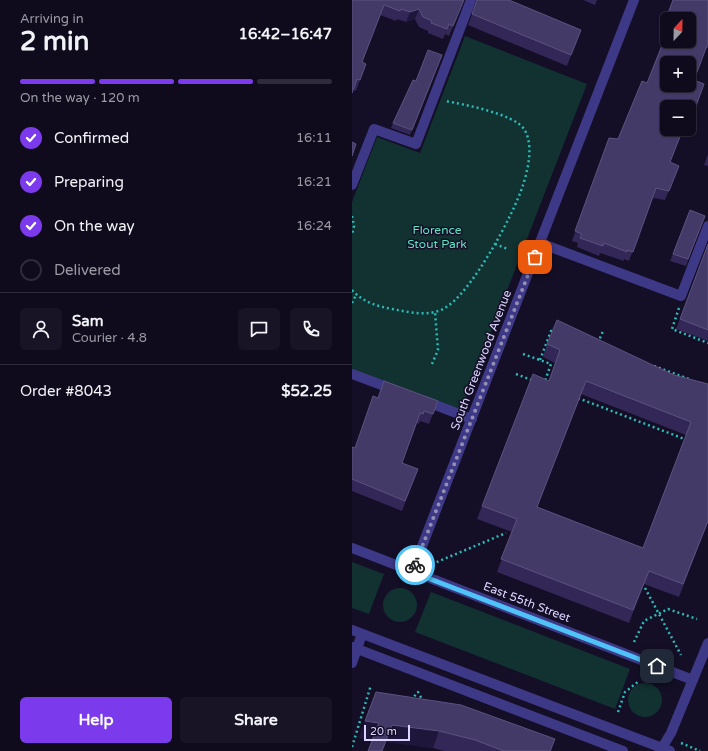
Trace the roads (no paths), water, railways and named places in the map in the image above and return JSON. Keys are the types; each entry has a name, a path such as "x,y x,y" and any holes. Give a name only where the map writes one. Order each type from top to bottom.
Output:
{"street":[{"path":"352,185 374,129 416,144 471,0"},
{"name":"South Greenwood Avenue","path":"412,572 634,0"},
{"path":"540,243 681,296 708,226"},
{"path":"352,374 403,393"},
{"path":"417,398 472,419"},
{"name":"East 55th Street","path":"352,548 693,680"},
{"path":"352,630 664,750 708,643"},
{"path":"352,663 354,648 362,634"},
{"path":"354,648 623,751"}],"park label":[{"name":"Florence Stout Park","path":"437,237"}]}
